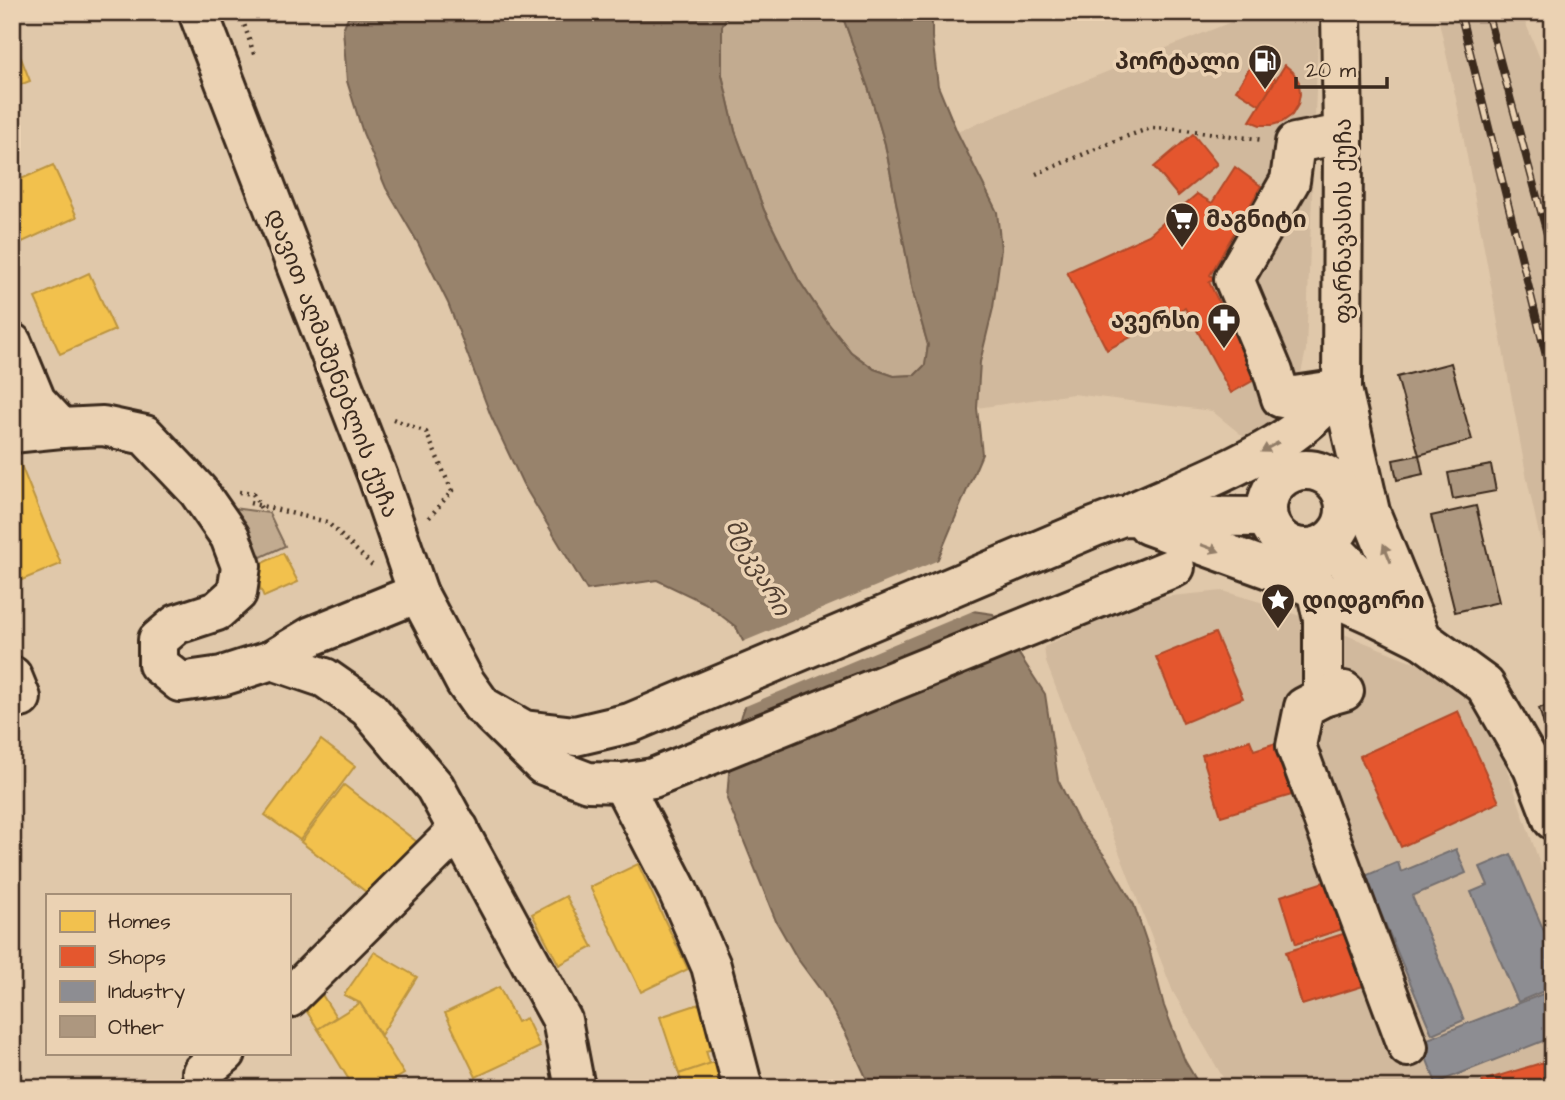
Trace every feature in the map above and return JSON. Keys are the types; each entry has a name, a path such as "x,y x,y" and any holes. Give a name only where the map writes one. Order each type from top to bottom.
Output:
{"main road":[{"name":"დავით აღმაშენებლის ქუჩა","path":"198,12 373,464 412,595 482,706 543,765 588,782 637,780"},
{"name":"ფარნავასის ქუჩა","path":"1340,12 1343,134 1342,389"},
{"path":"1342,389 1281,398 1273,372 1234,279 1290,181 1296,143 1343,134"},
{"path":"12,343 36,409"},
{"name":"დავით აღმაშენებლის ქუჩა","path":"482,706 524,730 575,736 630,723 1205,480 1278,444 1311,419 1342,389"},
{"path":"1308,470 1342,389"},
{"path":"1342,389 1370,512 1422,639"},
{"path":"36,409 145,435 198,491 230,537 240,566 236,593 217,611 177,624 158,640 158,664 180,682 222,676 272,660 312,636 412,595"},
{"path":"12,433 36,409"},
{"path":"1308,470 1320,472 1330,478 1344,499 1345,512 1336,534 1315,546 1290,546 1279,539 1271,529 1267,504 1270,492 1285,475 1308,470"},
{"path":"1109,521 1267,517"},
{"path":"1109,521 1257,565 1316,589 1422,639"},
{"path":"1315,546 1422,639 1485,685 1533,768 1553,820"},
{"path":"1315,546 1316,589 1323,619 1333,694 1304,706 1296,746 1408,1047"},
{"path":"743,1088 711,966 678,891 637,780 1175,567"},
{"path":"272,660 325,678 368,708 435,786 562,1020 575,1088"},
{"path":"290,997 459,830"}],"path":[{"path":"1037,174 1151,128 1296,143"},
{"path":"387,416 426,432 452,491 424,523"},
{"path":"198,491 327,522 412,595"},
{"path":"253,494 263,512"}],"shaded area":[{"path":"729,12 841,12 885,144 914,296 928,345 925,365 915,375 894,376 874,369 851,352 798,279 764,210 735,131 722,75 722,26"},
{"path":"1256,12 1319,12 1306,350 1285,447 1275,462 1212,411 1073,394 977,408 980,362 993,308 997,212 957,132"},
{"path":"1437,12 1521,12 1553,90 1553,599 1527,479 1458,108"},
{"path":"233,508 269,513 285,546 259,558"},
{"path":"1223,591 1277,607 1460,681 1494,732 1553,901 1553,1088 1229,1088 1173,992 1046,662 1044,647 1141,599"}],"water":[{"name":"მტკვარი","path":"350,12 729,12 722,26 722,75 735,131 764,210 798,279 824,318 851,352 874,369 894,376 915,375 925,365 928,345 914,296 885,144 841,12 932,12 938,86 957,132 997,212 1001,249 993,308 980,362 977,408 982,454 937,561 959,609 993,614 1045,694 1058,780 1078,821 1107,859 1134,905 1164,1006 1185,1061 1201,1088 871,1088 846,1034 776,921 727,799 730,760 750,693 749,653 736,627 705,603 657,580 587,590 523,484 491,416 448,303 386,188 363,133 347,81 343,29"}],"pier":[{"path":"941,559 961,606 980,608 741,708 747,692 746,654 740,643"}],"building: Homes":[{"path":"12,35 30,81 12,88"},
{"path":"53,165 77,217 18,244 12,230 12,183"},
{"path":"89,273 115,330 60,354 35,298"},
{"path":"12,448 61,564 12,584"},
{"path":"283,553 298,582 264,597 252,568"},
{"path":"321,740 355,766 300,840 265,815"},
{"path":"344,785 417,842 374,898 301,842"},
{"path":"638,864 688,969 641,992 590,887"},
{"path":"566,896 593,947 559,965 532,914"},
{"path":"374,952 417,977 381,1035 360,1003 344,995"},
{"path":"499,987 517,1022 526,1018 540,1047 476,1077 445,1013"},
{"path":"321,993 336,1017 318,1029 302,1004"},
{"path":"708,1001 723,1046 706,1051 710,1064 679,1074 660,1017"},
{"path":"360,1003 404,1074 381,1088 354,1088 318,1029"},
{"path":"726,1058 734,1088 683,1088 679,1074"}],"building: Shops":[{"path":"1252,64 1276,79 1260,105 1236,90"},
{"path":"1285,65 1299,82 1298,105 1292,115 1272,125 1260,125 1250,121"},
{"path":"1193,134 1217,164 1178,196 1154,167"},
{"path":"1235,167 1261,186 1210,275 1215,279 1209,282 1256,379 1231,393 1185,308 1107,350 1067,272 1149,235 1197,194 1212,203"},
{"path":"1215,633 1243,698 1183,723 1156,657"},
{"path":"1458,711 1499,802 1401,847 1360,756"},
{"path":"1250,740 1254,750 1279,742 1295,794 1221,816 1202,755"},
{"path":"1330,880 1345,928 1296,944 1281,896"},
{"path":"1346,933 1363,986 1302,1005 1286,952"},
{"path":"1551,1060 1553,1088 1484,1088 1482,1081"}],"building: Industry":[{"path":"1456,849 1466,873 1412,896 1464,1020 1432,1034 1365,876 1398,862 1401,872"},
{"path":"1511,854 1553,952 1553,987 1518,1002 1471,892 1488,885 1480,867"},
{"path":"1553,990 1553,1037 1436,1083 1420,1042"}],"building: Other":[{"path":"1451,363 1472,440 1419,455 1397,377"},
{"path":"1419,455 1423,474 1397,480 1393,460"},
{"path":"1491,465 1496,491 1453,499 1448,473"},
{"path":"1476,506 1499,602 1455,612 1431,516"},
{"path":"1553,704 1553,745 1550,746 1539,708"}],"railway":[{"path":"1460,12 1553,384"},
{"path":"1487,12 1553,256"}],"place":[{"name":"პორტალი","path":"1265,91"},
{"name":"მაგნიტი","path":"1182,249"},
{"name":"ავერსი","path":"1224,350"},
{"name":"დიდგორი","path":"1278,630"}]}
